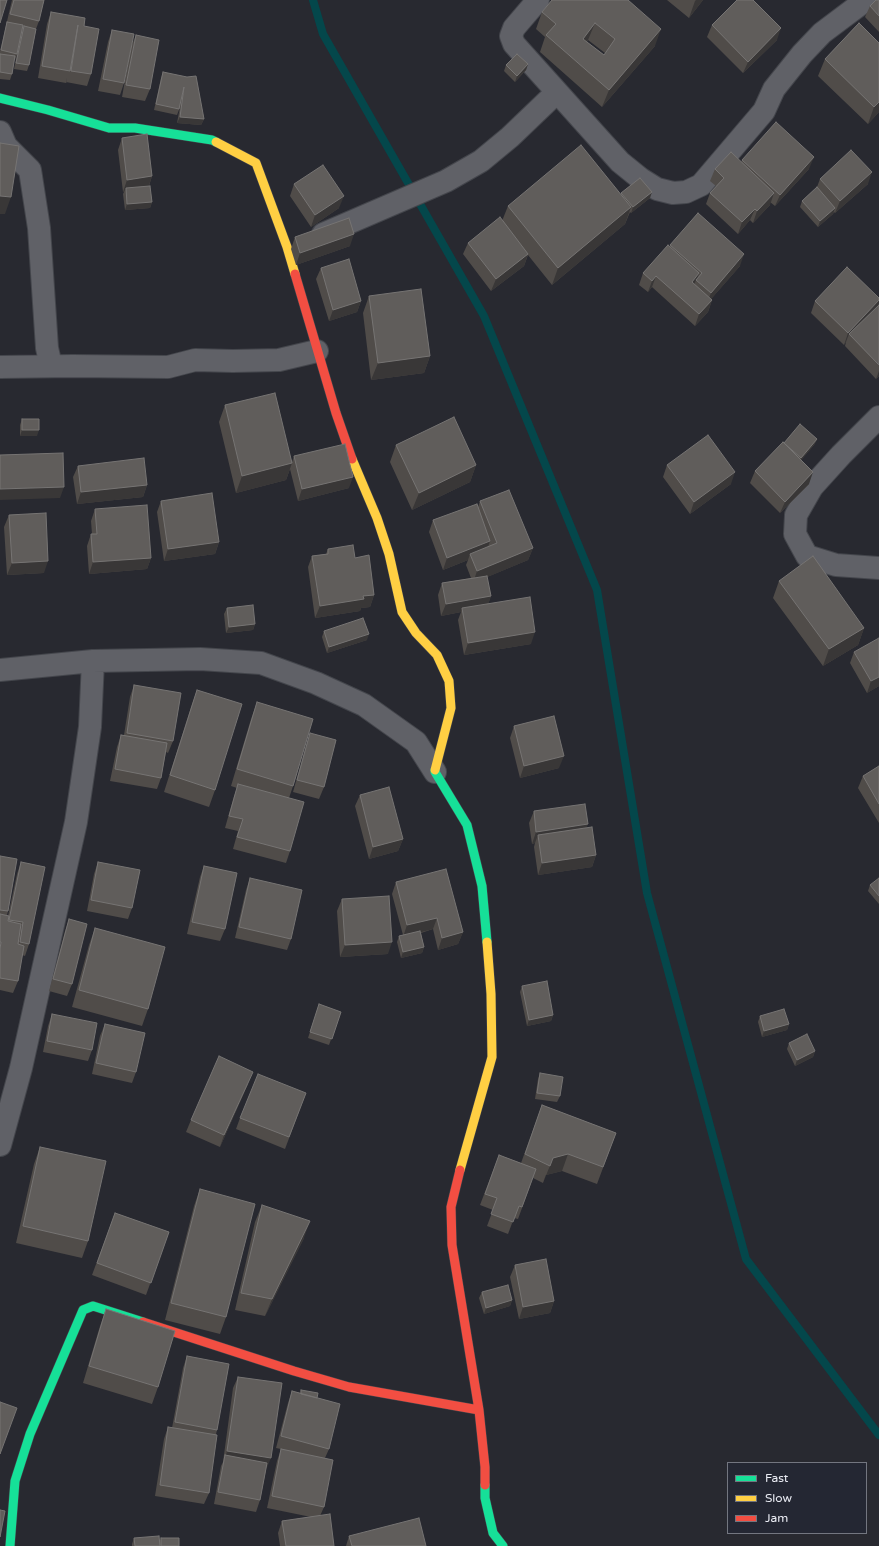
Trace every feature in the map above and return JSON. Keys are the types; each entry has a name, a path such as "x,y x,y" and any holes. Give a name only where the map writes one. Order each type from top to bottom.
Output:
{"street":[{"path":"538,0 514,28 511,36 514,44 620,162 656,189 673,193 686,192 701,185 764,111 774,89 802,54 822,33 866,0"},
{"path":"288,247 335,230 439,184 481,161 510,137 557,92"},
{"path":"0,98 48,110 108,128 135,128 212,140 256,163 288,247 336,413 354,469 377,518 389,554 402,612 416,633 437,655 449,681 450,708 435,772"},
{"path":"0,132 6,146 30,170 39,228 48,348 51,366"},
{"path":"0,367 168,367 196,360 279,360 318,351"},
{"path":"879,417 812,487 796,515 795,534 807,556 836,565 879,568"},
{"path":"0,670 93,661 200,659 261,663 316,683 364,705 416,742 467,825 482,886 491,994 492,1057 464,1152 451,1207 452,1245 479,1410 486,1467 485,1498 493,1532 503,1546"},
{"path":"0,1145 21,1068 76,822 90,727 93,661"},
{"path":"10,1546 15,1481 30,1434 75,1326 83,1310 93,1306 294,1371 349,1387 479,1410"}],"building":[{"path":"0,0 7,0 0,23"},
{"path":"14,0 44,0 39,21 10,14"},
{"path":"552,0 628,0 661,29 609,90 546,35 556,24 542,12","holes":["595,23 615,39 604,55 583,39"]},
{"path":"737,0 753,0 781,28 748,62 712,25"},
{"path":"876,0 879,0 879,16 870,6"},
{"path":"51,12 85,18 84,26 99,29 91,74 71,71 78,25 70,71 42,66"},
{"path":"7,22 23,25 17,54 1,50"},
{"path":"859,23 879,43 879,102 874,107 825,59"},
{"path":"24,26 36,29 29,65 16,63"},
{"path":"112,30 134,34 124,83 103,79"},
{"path":"136,35 159,40 150,89 126,85"},
{"path":"0,54 15,56 12,74 0,72"},
{"path":"517,54 528,64 517,76 506,65"},
{"path":"163,72 187,77 196,76 204,119 180,117 184,87 179,109 156,104"},
{"path":"776,122 814,157 780,195 742,160"},
{"path":"147,134 152,176 127,180 122,138"},
{"path":"0,143 19,146 11,197 0,196"},
{"path":"581,145 631,207 558,268 508,206"},
{"path":"851,150 872,172 840,201 820,179"},
{"path":"731,152 774,193 757,211 755,209 742,222 710,193 724,178 715,169"},
{"path":"323,165 344,196 315,215 294,184"},
{"path":"640,178 652,192 633,207 621,193"},
{"path":"150,186 152,202 127,204 126,188"},
{"path":"817,187 835,208 820,221 802,201"},
{"path":"698,213 744,254 711,293 696,280 702,273 670,245"},
{"path":"500,217 528,254 496,279 468,243"},
{"path":"349,218 354,234 300,253 295,237"},
{"path":"668,245 699,273 692,282 712,300 699,314 656,276 652,281 643,273"},
{"path":"349,259 361,301 333,310 321,268"},
{"path":"847,267 879,298 879,300 848,333 815,301"},
{"path":"421,289 430,356 378,363 369,296"},
{"path":"879,305 879,365 849,334"},
{"path":"275,393 292,463 242,476 225,405"},
{"path":"454,417 476,465 419,493 396,445"},
{"path":"22,419 39,419 39,430 22,430"},
{"path":"800,424 817,439 801,458 784,443"},
{"path":"708,435 735,472 694,502 667,465"},
{"path":"783,442 813,472 785,502 755,471"},
{"path":"345,444 353,477 302,489 294,456"},
{"path":"63,453 64,487 0,489 0,455"},
{"path":"144,458 147,485 81,492 78,466"},
{"path":"509,490 533,548 477,571 470,554 497,543 480,501"},
{"path":"212,493 219,542 168,549 161,501"},
{"path":"477,504 490,541 447,558 433,520"},
{"path":"147,505 151,558 93,562 91,534 97,534 95,509"},
{"path":"46,513 48,561 12,563 9,515"},
{"path":"353,545 355,558 369,555 374,595 363,596 364,599 320,606 312,556 328,554 328,549"},
{"path":"813,556 864,628 829,649 779,581"},
{"path":"487,576 491,596 446,604 442,583"},
{"path":"530,597 535,632 468,643 462,608"},
{"path":"253,605 255,624 229,627 227,608"},
{"path":"363,618 369,634 329,647 324,631"},
{"path":"879,638 879,677 871,681 854,652"},
{"path":"134,685 181,693 173,741 127,733"},
{"path":"197,690 242,704 215,790 170,775"},
{"path":"257,702 313,719 293,786 237,769"},
{"path":"554,716 564,756 524,766 514,726"},
{"path":"310,733 336,740 324,787 297,780"},
{"path":"121,735 167,743 161,778 115,769"},
{"path":"879,766 879,804 863,776"},
{"path":"238,784 304,802 290,851 237,837 243,819 229,816"},
{"path":"389,787 403,839 373,847 360,795"},
{"path":"585,804 588,824 536,832 534,811"},
{"path":"592,827 596,855 542,863 538,835"},
{"path":"0,856 17,859 8,911 0,910"},
{"path":"21,862 45,867 29,944 20,942 23,922 9,920"},
{"path":"98,862 140,870 132,908 91,900"},
{"path":"204,866 237,873 225,929 192,922"},
{"path":"446,869 463,932 442,938 437,918 407,925 396,882"},
{"path":"250,878 302,890 291,939 239,927"},
{"path":"879,878 879,896 870,885"},
{"path":"389,896 392,942 345,945 342,899"},
{"path":"0,914 9,916 8,921 21,924 18,944 24,946 18,981 0,978"},
{"path":"69,919 87,924 72,984 53,979"},
{"path":"95,928 165,947 148,1009 79,990"},
{"path":"420,931 424,947 403,952 399,936"},
{"path":"547,981 553,1015 529,1020 522,986"},
{"path":"319,1004 341,1012 332,1039 310,1032"},
{"path":"784,1009 789,1024 764,1031 760,1016"},
{"path":"52,1014 97,1023 92,1050 47,1041"},
{"path":"105,1024 145,1033 136,1072 96,1063"},
{"path":"807,1034 815,1051 797,1060 789,1043"},
{"path":"219,1056 253,1072 224,1135 191,1120"},
{"path":"540,1073 563,1077 560,1096 537,1093"},
{"path":"258,1074 306,1093 289,1137 240,1118"},
{"path":"542,1105 616,1133 603,1167 568,1154 553,1158 550,1166 525,1154"},
{"path":"40,1147 106,1161 88,1241 23,1226"},
{"path":"499,1155 536,1169 522,1207 519,1206 513,1222 491,1214 497,1198 485,1194"},
{"path":"200,1189 255,1204 226,1317 171,1303"},
{"path":"262,1205 310,1221 272,1299 241,1293"},
{"path":"115,1213 169,1232 151,1283 97,1263"},
{"path":"546,1259 554,1301 523,1307 515,1265"},
{"path":"508,1285 512,1300 486,1308 482,1292"},
{"path":"106,1309 175,1331 158,1387 89,1366"},
{"path":"187,1356 229,1364 217,1430 175,1422"},
{"path":"238,1377 282,1383 271,1458 227,1451"},
{"path":"301,1390 318,1393 317,1398 301,1394"},
{"path":"292,1391 340,1404 329,1449 281,1436"},
{"path":"0,1402 17,1408 0,1454"},
{"path":"168,1427 217,1435 209,1493 160,1485"},
{"path":"281,1449 333,1460 324,1507 272,1496"},
{"path":"225,1455 267,1463 260,1500 218,1492"},
{"path":"0,1510 5,1511 0,1537"},
{"path":"330,1514 334,1546 286,1546 282,1521"},
{"path":"419,1518 426,1546 352,1546 349,1536"},
{"path":"159,1536 160,1546 135,1546 134,1538"},
{"path":"161,1538 179,1538 179,1546 161,1546"}],"waterway":[{"path":"313,0 323,34 484,316 597,590 647,893 746,1259 879,1435"}],"traffic: fast":[{"path":"0,98 109,128 135,128 212,140 216,142"},
{"path":"435,770 467,825 482,886 487,942"},
{"path":"10,1546 15,1481 30,1434 83,1310 93,1306 143,1322"},
{"path":"485,1485 485,1498 493,1533 503,1546"}],"traffic: slow":[{"path":"216,142 256,163 287,247 295,274"},
{"path":"352,459 377,518 389,554 402,612 416,633 437,655 449,681 451,708 435,770"},
{"path":"460,1170 492,1057 491,994 487,942"}],"traffic: jam":[{"path":"295,274 336,413 352,459"},
{"path":"460,1170 451,1207 452,1245 479,1410 485,1467 485,1485"},
{"path":"143,1322 294,1371 349,1387 479,1410"}]}
